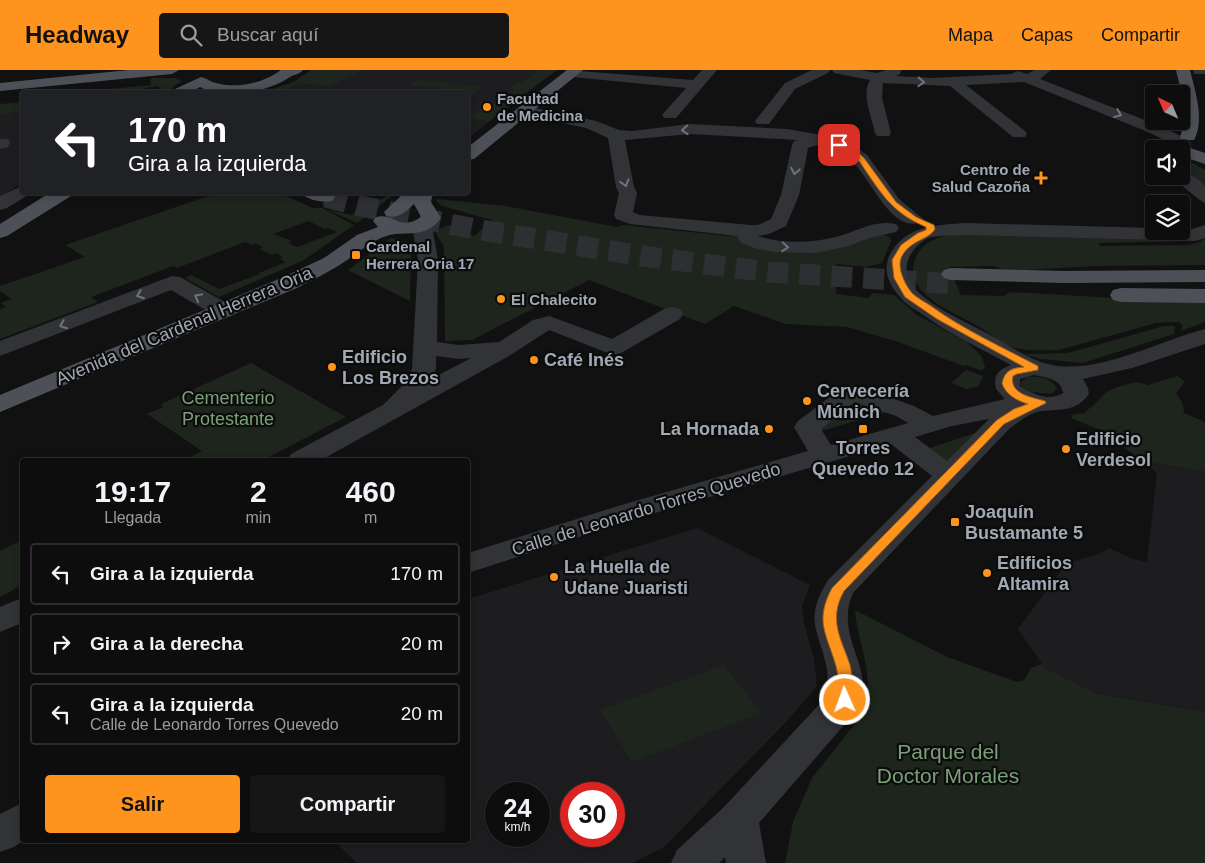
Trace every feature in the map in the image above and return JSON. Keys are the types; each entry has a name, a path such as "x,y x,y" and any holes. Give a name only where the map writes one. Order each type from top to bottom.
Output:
{"main road":[{"path":"1183,70 1191,116 1192,130 1190,140"},
{"path":"0,87 165,71 203,80 221,90 250,90 276,81 288,71"},
{"path":"470,153 574,71"},
{"path":"184,90 203,80"},
{"path":"1190,149 1205,137"},
{"path":"0,221 42,195"},
{"path":"0,232 60,195"},
{"name":"Avenida del Cardenal Herrera Oria","path":"0,404 313,272 364,239 407,225 411,197 414,195"},
{"path":"407,225 422,202 423,195"},
{"path":"1013,277 1100,270 1205,268"},
{"path":"1205,276 953,279 988,285 1091,293 1205,296"},
{"path":"988,285 1074,287 1205,286"}],"street":[{"path":"670,115 710,70"},
{"path":"763,121 790,86 823,70"},
{"path":"839,70 879,78 955,83 1028,78 1038,75 1044,70"},
{"path":"884,134 874,95 874,86 879,78 899,70"},
{"path":"1005,70 1159,131 1172,140"},
{"path":"574,71 696,85"},
{"path":"955,83 1020,134"},
{"path":"525,111 590,124 616,135 632,136 690,129 737,132 800,141 821,140 839,145 856,154 868,168 906,224 896,260 896,270 900,284 909,295 924,307 984,342 1070,380 1077,390"},
{"path":"616,135 625,187 628,193 623,215 637,220 751,231 762,230 779,222 790,195 800,141"},
{"path":"1190,182 1205,197"},
{"path":"0,204 20,191"},
{"path":"751,231 746,236 754,242 787,247 816,247 842,242 864,233 906,224 966,229 1184,235 1195,235 1205,231"},
{"path":"392,410 415,386 424,369 425,347 407,225"},
{"path":"0,349 172,282 224,311"},
{"path":"305,458 452,379 541,325 549,324 613,348 672,314"},
{"path":"692,863 738,819 845,700 844,667 832,638 829,618 832,602 839,588 1001,422 1018,412 1021,392 1014,371 1086,372 1124,363 1205,336"},
{"path":"425,347 459,352 491,350 512,342"},
{"path":"984,342 1021,392 1051,404 1068,401 1076,394 1077,390 1205,349"},
{"path":"452,379 459,352"},
{"path":"825,456 807,427 852,392 940,422"},
{"name":"Calle de Leonardo Torres Quevedo","path":"470,562 628,512 940,422 975,415 1021,392"},
{"path":"895,435 948,476"},
{"path":"0,621 20,610"},
{"path":"738,819 746,863"},
{"path":"0,835 20,821"}],"shaded area":[{"name":"Facultad de Medicina","path":"311,70 557,70 470,136 470,90 270,90 294,82"},
{"path":"20,109 20,184 0,197 0,114"},
{"path":"1142,461 1205,472 1205,712 1098,694 1045,668 1018,629 1067,563 1099,554 1109,548 1133,559 1147,562 1157,473"},
{"path":"697,528 810,585 802,607 804,623 814,659 817,686 787,721 664,847 632,863 357,863 336,843 470,843 470,598"}],"green space":[{"path":"311,70 362,70 330,87 300,83 284,90 270,90 294,82"},
{"path":"539,70 557,70 487,122 470,118 487,104 492,105 514,89 510,88 516,83 522,83"},
{"path":"175,78 182,81 169,90 163,90 157,86 137,90 100,90 151,85 150,79"},
{"path":"418,80 482,87 473,94 470,94 470,90 441,90 443,88 408,86"},
{"path":"20,102 20,111 0,115 0,104"},
{"path":"1190,162 1205,170 1205,189 1190,178"},
{"path":"211,195 284,195 313,208 322,208 354,225 304,260 219,297 185,278 191,275 219,289 286,262 280,259 283,257 277,253 272,255 259,249 263,247 245,242 177,268 173,266 91,297 98,302 0,339 0,309 6,307 1,303 11,299 0,291 0,286 85,257 65,245","holes":["309,221 324,229 328,228 337,232 297,247 288,243 292,241 273,234"]},
{"path":"389,195 393,195 357,223 325,209 351,215"},
{"path":"438,199 505,206 617,227 624,225 732,235 729,231 753,243 848,243 884,234 891,241 882,263 866,267 836,264 836,294 868,298 873,293 894,295 917,315 967,342 982,357 985,367 982,371 964,366 895,341 847,327 786,324 734,306 705,324 589,280 472,340 445,341 444,253 443,245 436,234 437,231 452,225 474,236 492,220 442,206 436,201"},
{"path":"955,234 1194,241 1099,243 1100,246 1188,245 1200,242 1205,238 1205,265 1096,266 1024,270 1003,269 993,266 949,267 961,295 1004,296 1010,292 1167,301 1205,301 1205,322 1181,331 1183,326 1179,322 1156,323 1059,350 1015,348 998,340 980,327 932,300 922,291 915,280 913,268 920,250 933,240"},
{"path":"391,238 405,242 411,250 410,301 348,270"},
{"path":"1164,326 1175,326 1174,334 1083,363 1041,359 1023,354 1068,353"},
{"name":"Cementerio Protestante","path":"251,363 346,417 267,458 188,458 202,451 147,414 163,407 161,404"},
{"path":"966,370 983,376 979,386 967,389 951,383"},
{"path":"1177,376 1185,381 1176,393 1183,404 1184,413 1205,422 1205,472 1142,461 1105,432 1071,418 1072,415 1084,413 1105,393 1117,387 1136,382 1148,385"},
{"path":"1027,377 1040,377 1048,380 1057,389 1051,394 1031,392 1021,386 1021,382"},
{"path":"859,401 890,411 818,432 820,428"},
{"path":"981,431 946,463 924,450"},
{"path":"20,541 20,586 0,597 0,551"},
{"name":"Parque del Doctor Morales","path":"855,610 947,657 1017,682 1024,680 1031,668 1042,664 1045,668 1098,694 1205,712 1205,863 785,863 793,822 812,778 861,716 866,702 868,688 866,663"},
{"path":"724,665 761,713 632,762 600,710"}],"tunnel":[{"path":"328,198 326,197 360,206 475,229 643,256 769,272 955,284"}],"place":[{"name":"Facultad de Medicina","path":"487,107"},
{"name":"Centro de Salud Cazoña","path":"1041,178"},
{"name":"Cardenal Herrera Oria 17","path":"356,255"},
{"name":"El Chalecito","path":"501,299"},
{"name":"Café Inés","path":"534,360"},
{"name":"Edificio Los Brezos","path":"332,367"},
{"name":"Cervecería Múnich","path":"807,401"},
{"name":"La Hornada","path":"769,429"},
{"name":"Torres Quevedo 12","path":"863,429"},
{"name":"Edificio Verdesol","path":"1066,449"},
{"name":"Joaquín Bustamante 5","path":"955,522"},
{"name":"Edificios Altamira","path":"987,573"},
{"name":"La Huella de Udane Juaristi","path":"554,577"}],"route":[{"path":"839,145 856,154 861,159 893,204 913,219 930,225 930,232 921,235 904,247 896,260 896,270 900,284 909,295 924,307 984,342 1034,368 1014,371 1008,375 1008,389 1027,400 1041,403 1018,412 1001,422 839,588 832,602 829,618 832,638 844,667 845,700"}]}
